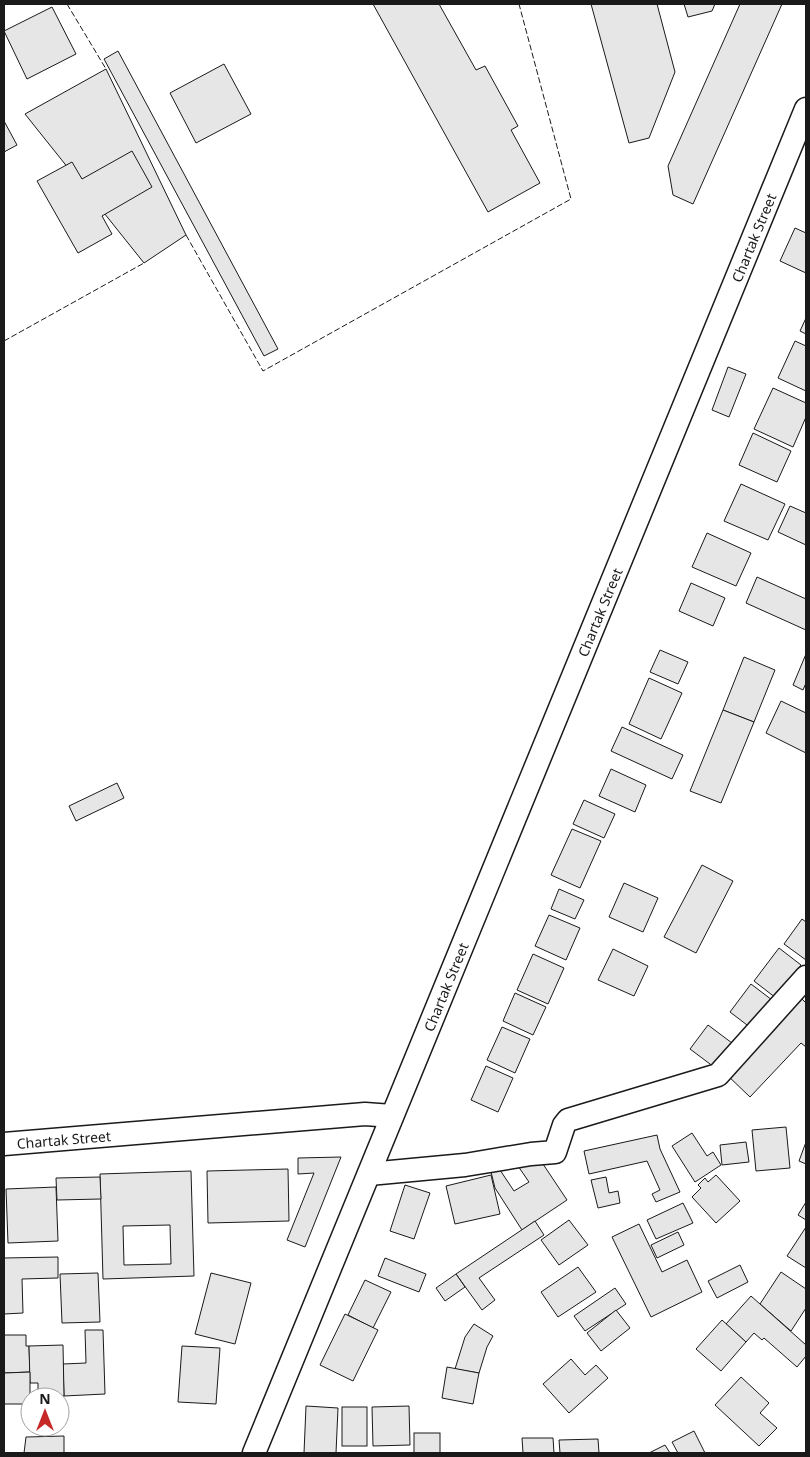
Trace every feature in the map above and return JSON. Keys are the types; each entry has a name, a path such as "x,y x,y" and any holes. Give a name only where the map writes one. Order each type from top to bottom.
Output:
{"street":[{"name":"Chartak Street","path":"254,1453 806,109"},
{"path":"369,1174 466,1165 555,1152 564,1125 568,1120 718,1075 806,977"},
{"name":"Chartak Street","path":"4,1144 366,1114 392,1116"}],"building":[{"path":"373,4 439,4 476,70 485,66 518,126 511,130 540,183 488,212"},
{"path":"591,4 657,4 675,72 649,138 629,143"},
{"path":"684,4 715,4 712,11 688,17"},
{"path":"740,4 782,4 693,204 673,195 668,166"},
{"path":"52,7 76,54 27,79 4,31"},
{"path":"118,51 278,349 264,356 104,59"},
{"path":"224,64 251,114 196,143 170,93"},
{"path":"106,69 186,235 144,263 25,114"},
{"path":"4,121 17,145 4,152"},
{"path":"132,151 152,187 102,216 112,234 78,253 37,181 72,162 82,179"},
{"path":"795,228 806,233 806,273 780,261"},
{"path":"806,318 806,334 800,331"},
{"path":"795,341 806,346 806,391 778,378"},
{"path":"728,367 746,374 729,417 712,410"},
{"path":"773,388 806,403 806,417 793,447 754,429"},
{"path":"753,433 791,451 777,482 739,465"},
{"path":"741,484 785,504 768,540 724,521"},
{"path":"790,506 806,513 806,545 778,532"},
{"path":"707,533 751,553 736,586 692,567"},
{"path":"757,577 806,599 806,630 746,603"},
{"path":"691,583 725,598 713,626 679,611"},
{"path":"660,650 688,662 678,684 650,672"},
{"path":"806,654 806,683 803,690 793,685"},
{"path":"744,657 775,670 754,722 723,710"},
{"path":"649,678 682,693 661,739 629,724"},
{"path":"781,701 806,713 806,753 766,733"},
{"path":"723,710 754,722 721,803 690,791"},
{"path":"622,727 683,755 672,779 611,751"},
{"path":"611,769 646,785 635,812 599,796"},
{"path":"117,783 124,798 76,821 69,806"},
{"path":"584,800 615,814 604,838 573,824"},
{"path":"572,829 601,841 580,888 551,875"},
{"path":"702,865 733,881 696,953 664,937"},
{"path":"624,883 658,898 643,932 609,917"},
{"path":"559,889 584,900 575,919 551,909"},
{"path":"549,915 580,928 566,960 535,946"},
{"path":"802,919 806,922 806,960 784,944"},
{"path":"779,948 801,965 776,998 754,981"},
{"path":"613,949 648,966 634,996 598,980"},
{"path":"533,954 564,968 548,1004 517,990"},
{"path":"751,984 772,1000 751,1028 730,1012"},
{"path":"515,993 546,1007 533,1035 503,1021"},
{"path":"798,995 806,1003 806,1047 801,1043 750,1097 725,1073"},
{"path":"708,1025 732,1043 714,1067 690,1049"},
{"path":"502,1027 530,1039 515,1073 487,1060"},
{"path":"486,1066 513,1078 498,1112 471,1100"},
{"path":"786,1127 790,1168 756,1171 752,1130"},
{"path":"692,1133 707,1156 713,1152 721,1165 695,1182 672,1146"},
{"path":"657,1135 660,1149 680,1192 656,1202 652,1194 660,1190 647,1161 589,1174 584,1151"},
{"path":"746,1142 749,1162 722,1165 720,1145"},
{"path":"806,1142 806,1164 799,1161"},
{"path":"341,1157 305,1247 287,1240 314,1173 298,1174 298,1158"},
{"path":"541,1161 567,1200 522,1230 495,1188 491,1172 500,1170 514,1191 529,1182 518,1166"},
{"path":"288,1169 289,1221 208,1223 207,1171"},
{"path":"191,1171 194,1276 103,1279 100,1174","holes":["170,1225 171,1264 124,1265 123,1226"]},
{"path":"491,1175 500,1214 455,1224 446,1186"},
{"path":"716,1175 740,1201 716,1223 692,1197 701,1188 698,1185 705,1178 708,1182"},
{"path":"100,1177 101,1199 57,1200 56,1178"},
{"path":"606,1177 609,1193 618,1191 620,1203 598,1208 591,1180"},
{"path":"405,1185 430,1193 414,1239 390,1231"},
{"path":"56,1187 58,1241 8,1243 6,1189"},
{"path":"806,1202 806,1220 798,1215"},
{"path":"683,1203 693,1223 656,1239 647,1220"},
{"path":"569,1220 588,1245 559,1265 541,1240"},
{"path":"535,1221 544,1235 479,1278 495,1300 482,1310 456,1274"},
{"path":"639,1224 662,1272 687,1260 702,1292 651,1317 612,1237"},
{"path":"806,1227 806,1268 787,1256"},
{"path":"678,1232 684,1245 657,1258 651,1245"},
{"path":"58,1257 58,1278 22,1279 23,1313 4,1314 4,1258"},
{"path":"385,1258 426,1274 419,1292 378,1276"},
{"path":"740,1265 748,1282 717,1298 708,1281"},
{"path":"578,1267 596,1292 558,1317 541,1292"},
{"path":"781,1272 806,1289 806,1308 791,1331 760,1304"},
{"path":"98,1273 100,1322 62,1323 60,1274"},
{"path":"211,1273 251,1283 235,1344 195,1334"},
{"path":"456,1274 465,1287 445,1301 436,1288"},
{"path":"365,1280 391,1292 373,1328 348,1315"},
{"path":"615,1288 626,1304 585,1331 574,1316"},
{"path":"751,1296 806,1345 806,1356 797,1367 764,1338 762,1340 754,1333 746,1342 726,1324"},
{"path":"616,1310 630,1328 601,1351 587,1333"},
{"path":"345,1314 378,1330 353,1381 320,1365"},
{"path":"722,1320 746,1342 721,1371 696,1349"},
{"path":"474,1324 493,1336 487,1347 479,1373 455,1369 465,1337"},
{"path":"85,1330 103,1330 105,1394 70,1396 70,1387 64,1387 63,1364 86,1363"},
{"path":"4,1335 26,1335 26,1346 29,1346 30,1372 4,1373"},
{"path":"63,1345 64,1387 38,1387 38,1383 30,1383 29,1346"},
{"path":"182,1346 220,1348 216,1404 178,1402"},
{"path":"571,1359 585,1375 596,1365 608,1378 569,1413 543,1384"},
{"path":"447,1367 479,1373 473,1404 442,1398"},
{"path":"30,1372 30,1387 20,1387 20,1404 4,1404 4,1373"},
{"path":"741,1377 769,1403 760,1413 777,1428 759,1446 715,1405"},
{"path":"306,1406 338,1408 336,1453 304,1453"},
{"path":"409,1406 410,1445 373,1446 372,1407"},
{"path":"342,1407 367,1407 367,1446 342,1446"},
{"path":"694,1431 705,1453 678,1453 672,1442"},
{"path":"414,1433 440,1433 440,1453 414,1453"},
{"path":"26,1437 64,1437 64,1453 24,1453"},
{"path":"522,1438 553,1438 554,1453 523,1453"},
{"path":"598,1439 599,1453 560,1453 559,1440"},
{"path":"665,1445 670,1453 649,1453"}],"fence":[{"path":"67,4 106,69"},
{"path":"186,235 263,371 571,199 519,4"},
{"path":"4,341 144,263"}]}
